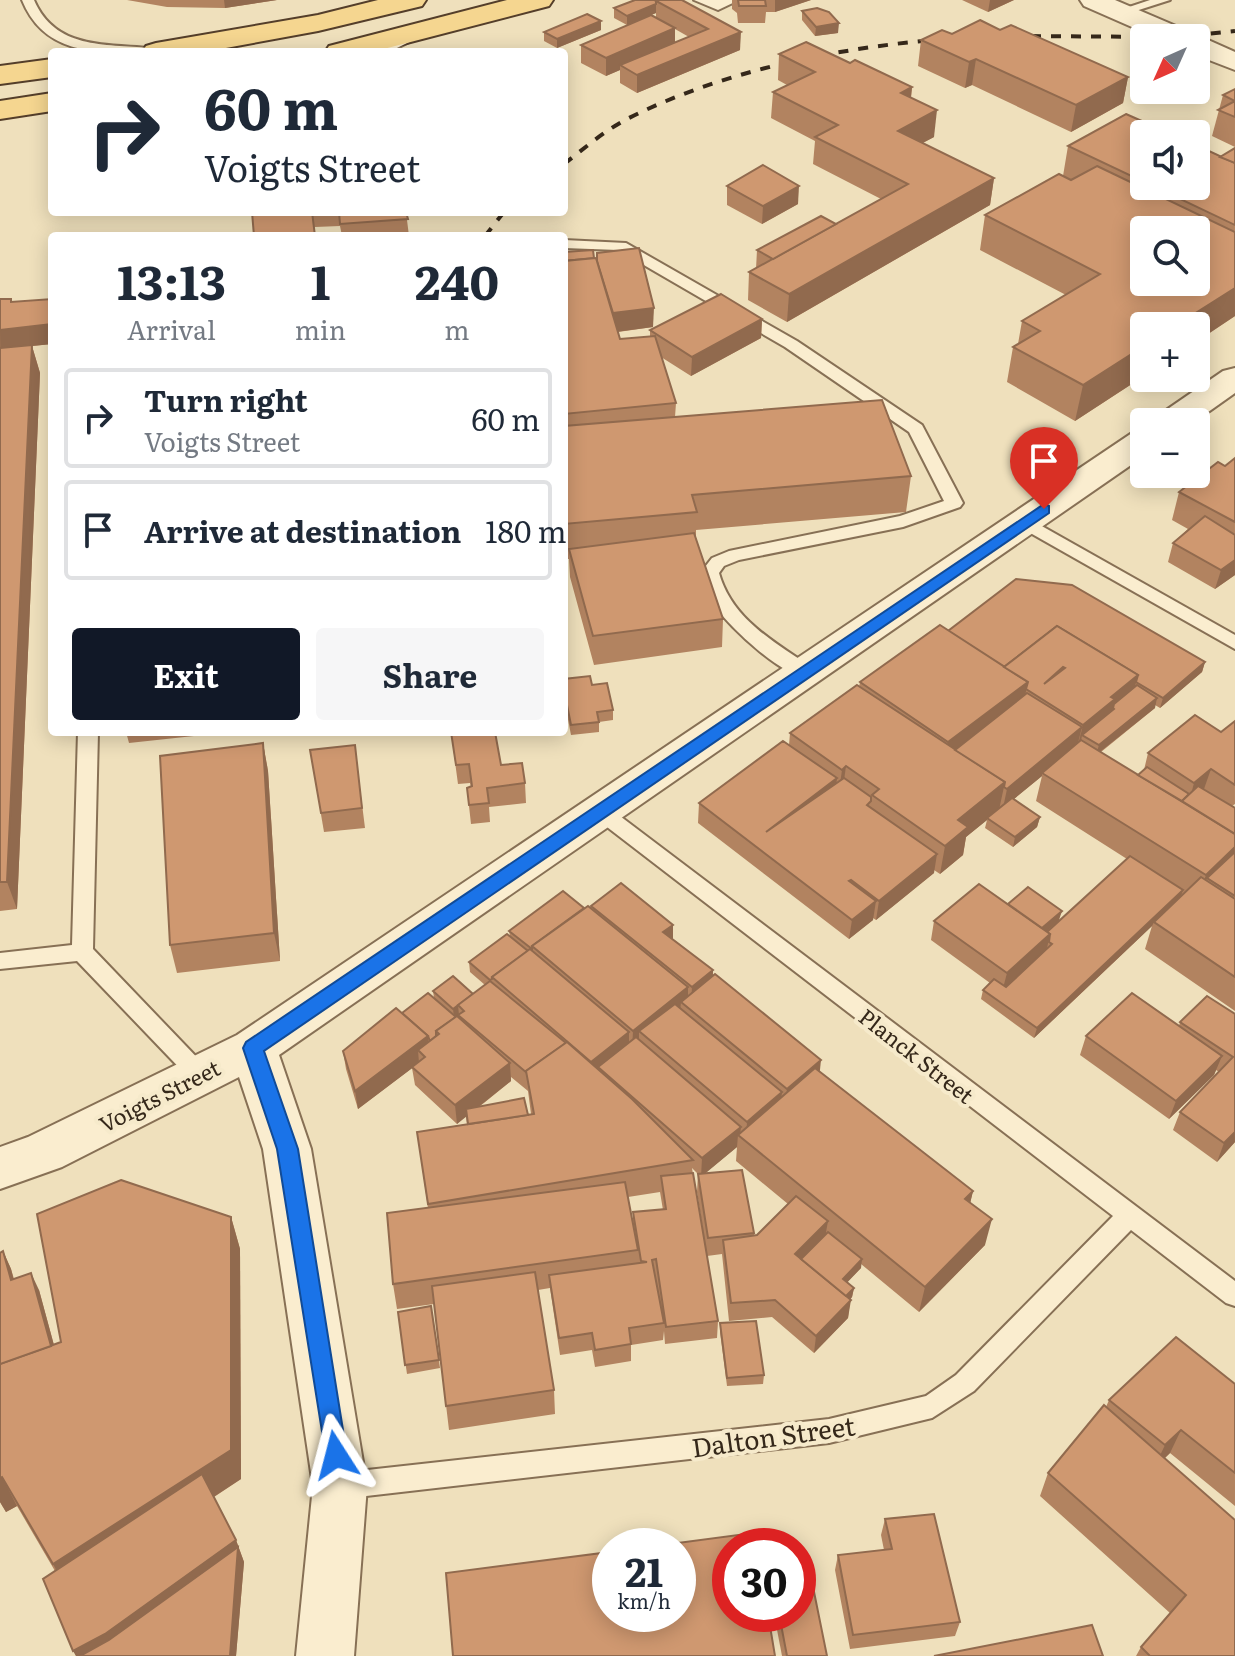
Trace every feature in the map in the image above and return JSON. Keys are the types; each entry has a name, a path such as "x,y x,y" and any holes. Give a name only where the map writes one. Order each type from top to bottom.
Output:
{"main road":[{"path":"178,48 318,23 412,0"},
{"path":"355,48 539,0"},
{"path":"0,75 48,69"},
{"path":"0,110 48,103"}],"street":[{"path":"1093,0 1148,24"},
{"path":"1210,51 1235,62"},
{"path":"1191,408 1235,378"},
{"name":"Voigts Street","path":"0,1168 45,1152 253,1048 1130,450"},
{"path":"253,1048 287,1149 340,1486 325,1656"}],"lane":[{"path":"28,0 41,26 66,42 116,48"},
{"path":"700,0 718,6 733,0"},
{"path":"1120,12 1164,0"},
{"path":"387,48 429,30"},
{"path":"568,244 621,246 791,344 916,429 954,503 903,521 735,555 718,562 710,572 713,588 728,613 804,672"},
{"path":"1024,522 1235,643"},
{"path":"88,736 82,952 200,1075"},
{"name":"Planck Street","path":"601,812 1128,1217 1235,1295"},
{"path":"0,961 82,952"},
{"name":"Dalton Street","path":"340,1486 829,1431 932,1406 965,1383 1128,1217"}],"building":[{"path":"635,0 659,0 627,16 614,8"},
{"path":"682,0 741,32 637,75 620,65 708,29 656,1"},
{"path":"738,0 765,0 766,6 739,6"},
{"path":"817,8 829,12 839,23 816,27 802,11"},
{"path":"587,14 601,21 557,39 544,32"},
{"path":"651,15 675,28 606,58 581,45"},
{"path":"980,20 1000,30 1011,25 1128,77 1076,105 976,59 969,62 921,40 942,30 952,34"},
{"path":"806,42 850,63 855,60 912,87 901,93 937,110 898,131 994,178 789,294 749,272 908,184 815,137 838,125 773,92 815,72 779,54"},
{"path":"1235,89 1235,101 1223,95"},
{"path":"1235,101 1235,117 1218,110"},
{"path":"1126,114 1140,120 1130,120 1130,175 1068,146"},
{"path":"1235,148 1235,163 1220,157"},
{"path":"1210,151 1235,163 1235,225 1182,200 1210,200"},
{"path":"763,165 799,186 763,206 727,186"},
{"path":"1097,166 1130,182 1130,200 1168,200 1202,216 1130,216 1130,296 1210,296 1210,220 1235,232 1235,288 1197,312 1130,312 1130,355 1083,385 1013,347 1040,331 1022,321 1100,274 985,215 1059,174 1071,180"},
{"path":"252,216 312,216 314,232 254,232"},
{"path":"339,216 407,216 408,219 340,224"},
{"path":"821,216 836,224 773,259 757,250"},
{"path":"639,248 654,308 613,313 597,253"},
{"path":"593,250 594,258 568,261 568,252"},
{"path":"596,258 620,339 655,336 676,403 568,414 568,261"},
{"path":"721,294 762,319 692,357 650,330"},
{"path":"0,299 11,299 11,302 48,299 48,324 0,330"},
{"path":"32,345 7,882 0,882 0,348"},
{"path":"882,400 911,476 692,495 697,512 568,524 568,426"},
{"path":"1235,458 1235,522 1179,492 1184,488 1210,488 1210,468 1218,462 1225,466"},
{"path":"1205,516 1235,535 1235,560 1221,570 1173,543"},
{"path":"694,533 723,619 593,636 569,549"},
{"path":"1016,579 1072,585 1205,662 1163,698 1136,682 1138,675 1057,626 1004,667 948,631"},
{"path":"940,625 1028,682 948,742 860,682"},
{"path":"1057,626 1138,675 1083,725 1026,689 1028,682 1004,667"},
{"path":"590,676 592,685 607,683 613,710 597,712 599,722 571,725 568,679"},
{"path":"857,685 1005,782 958,820 968,827 945,846 872,795 879,789 846,766 842,770 790,733"},
{"path":"1137,685 1157,698 1099,745 1082,735 1114,709 1114,704"},
{"path":"1027,693 1082,727 1007,789 1005,782 955,750"},
{"path":"1195,715 1221,732 1235,721 1235,785 1211,769 1194,783 1148,753"},
{"path":"452,736 496,736 501,765 522,763 525,783 487,788 489,803 469,805 467,788 472,786 469,764 456,765"},
{"path":"1081,740 1235,834 1235,847 1206,875 1042,773"},
{"path":"783,741 837,778 766,832 844,778 871,797 867,805 937,854 879,901 849,881 876,901 852,920 699,803"},
{"path":"263,743 274,933 170,945 160,756"},
{"path":"355,745 362,808 321,813 310,750"},
{"path":"1147,767 1189,794 1182,801 1138,775"},
{"path":"1198,786 1235,808 1235,834 1182,801"},
{"path":"1012,798 1040,817 1015,837 987,818"},
{"path":"1235,852 1235,896 1207,878"},
{"path":"1130,856 1183,890 1037,1028 983,990 994,979 1006,987 1052,944 1047,932"},
{"path":"1201,877 1235,899 1235,977 1154,922"},
{"path":"621,883 673,925 663,932 713,970 692,987 591,906"},
{"path":"979,884 1050,934 1007,973 934,921"},
{"path":"1028,887 1062,911 1042,928 1008,904"},
{"path":"563,891 584,908 532,949 509,931"},
{"path":"588,906 688,987 633,1031 532,946"},
{"path":"507,934 528,951 490,980 469,962"},
{"path":"530,949 629,1032 591,1062 492,977"},
{"path":"715,974 821,1060 787,1089 681,1002"},
{"path":"453,976 473,994 453,1009 433,991"},
{"path":"490,981 566,1043 527,1073 458,1015 464,1011 458,1005"},
{"path":"428,993 456,1017 436,1031 436,1036 430,1041 402,1013"},
{"path":"1132,993 1222,1056 1176,1101 1086,1036"},
{"path":"1207,996 1235,1014 1235,1132 1224,1143 1180,1112 1233,1057 1180,1022"},
{"path":"675,1004 782,1092 747,1122 639,1031"},
{"path":"396,1008 428,1036 355,1091 343,1051"},
{"path":"457,1016 510,1063 455,1105 412,1067 425,1057 418,1050 439,1034 436,1031"},
{"path":"636,1037 741,1127 702,1158 598,1067"},
{"path":"567,1042 632,1099 693,1160 428,1204 417,1132 534,1114 526,1071"},
{"path":"815,1068 973,1191 965,1199 992,1219 925,1287 738,1135"},
{"path":"524,1098 528,1115 468,1124 466,1109"},
{"path":"742,1170 754,1233 708,1238 698,1174"},
{"path":"693,1173 718,1321 666,1327 656,1259 652,1260 664,1323 629,1328 631,1344 595,1350 592,1333 559,1338 549,1275 647,1262 641,1261 633,1212 666,1209 661,1176"},
{"path":"121,1180 231,1217 231,1450 53,1564 0,1478 0,1364 61,1342 37,1214"},
{"path":"625,1182 638,1250 393,1284 387,1213"},
{"path":"796,1196 828,1221 795,1254 851,1300 816,1336 775,1300 731,1303 723,1240 757,1235"},
{"path":"828,1232 862,1259 843,1279 854,1288 846,1296 801,1259"},
{"path":"3,1251 11,1280 31,1273 51,1346 0,1364 0,1253"},
{"path":"535,1272 554,1390 446,1406 432,1286"},
{"path":"431,1306 439,1360 405,1365 398,1312"},
{"path":"756,1321 764,1375 727,1378 720,1323"},
{"path":"1176,1337 1235,1384 1235,1473 1181,1430 1165,1445 1109,1400"},
{"path":"1104,1405 1235,1520 1235,1656 1150,1656 1141,1647 1186,1595 1048,1473"},
{"path":"202,1474 236,1540 105,1634 73,1651 43,1579"},
{"path":"934,1514 960,1622 853,1635 838,1555 892,1549 885,1519"},
{"path":"712,1538 712,1632 771,1632 775,1656 453,1656 446,1573 592,1554 592,1632 696,1632 696,1541"},
{"path":"238,1547 230,1656 80,1656 109,1640"},
{"path":"816,1602 827,1656 787,1656 782,1632 816,1632"},
{"path":"1092,1625 1103,1656 934,1656"}],"railway":[{"path":"1011,36 1178,37 1235,31"},
{"path":"568,161 620,123 666,101 743,74 822,55 943,39"},
{"path":"488,232 501,216"}],"route":[{"path":"336,1455 287,1149 253,1048 1044,509"}]}
